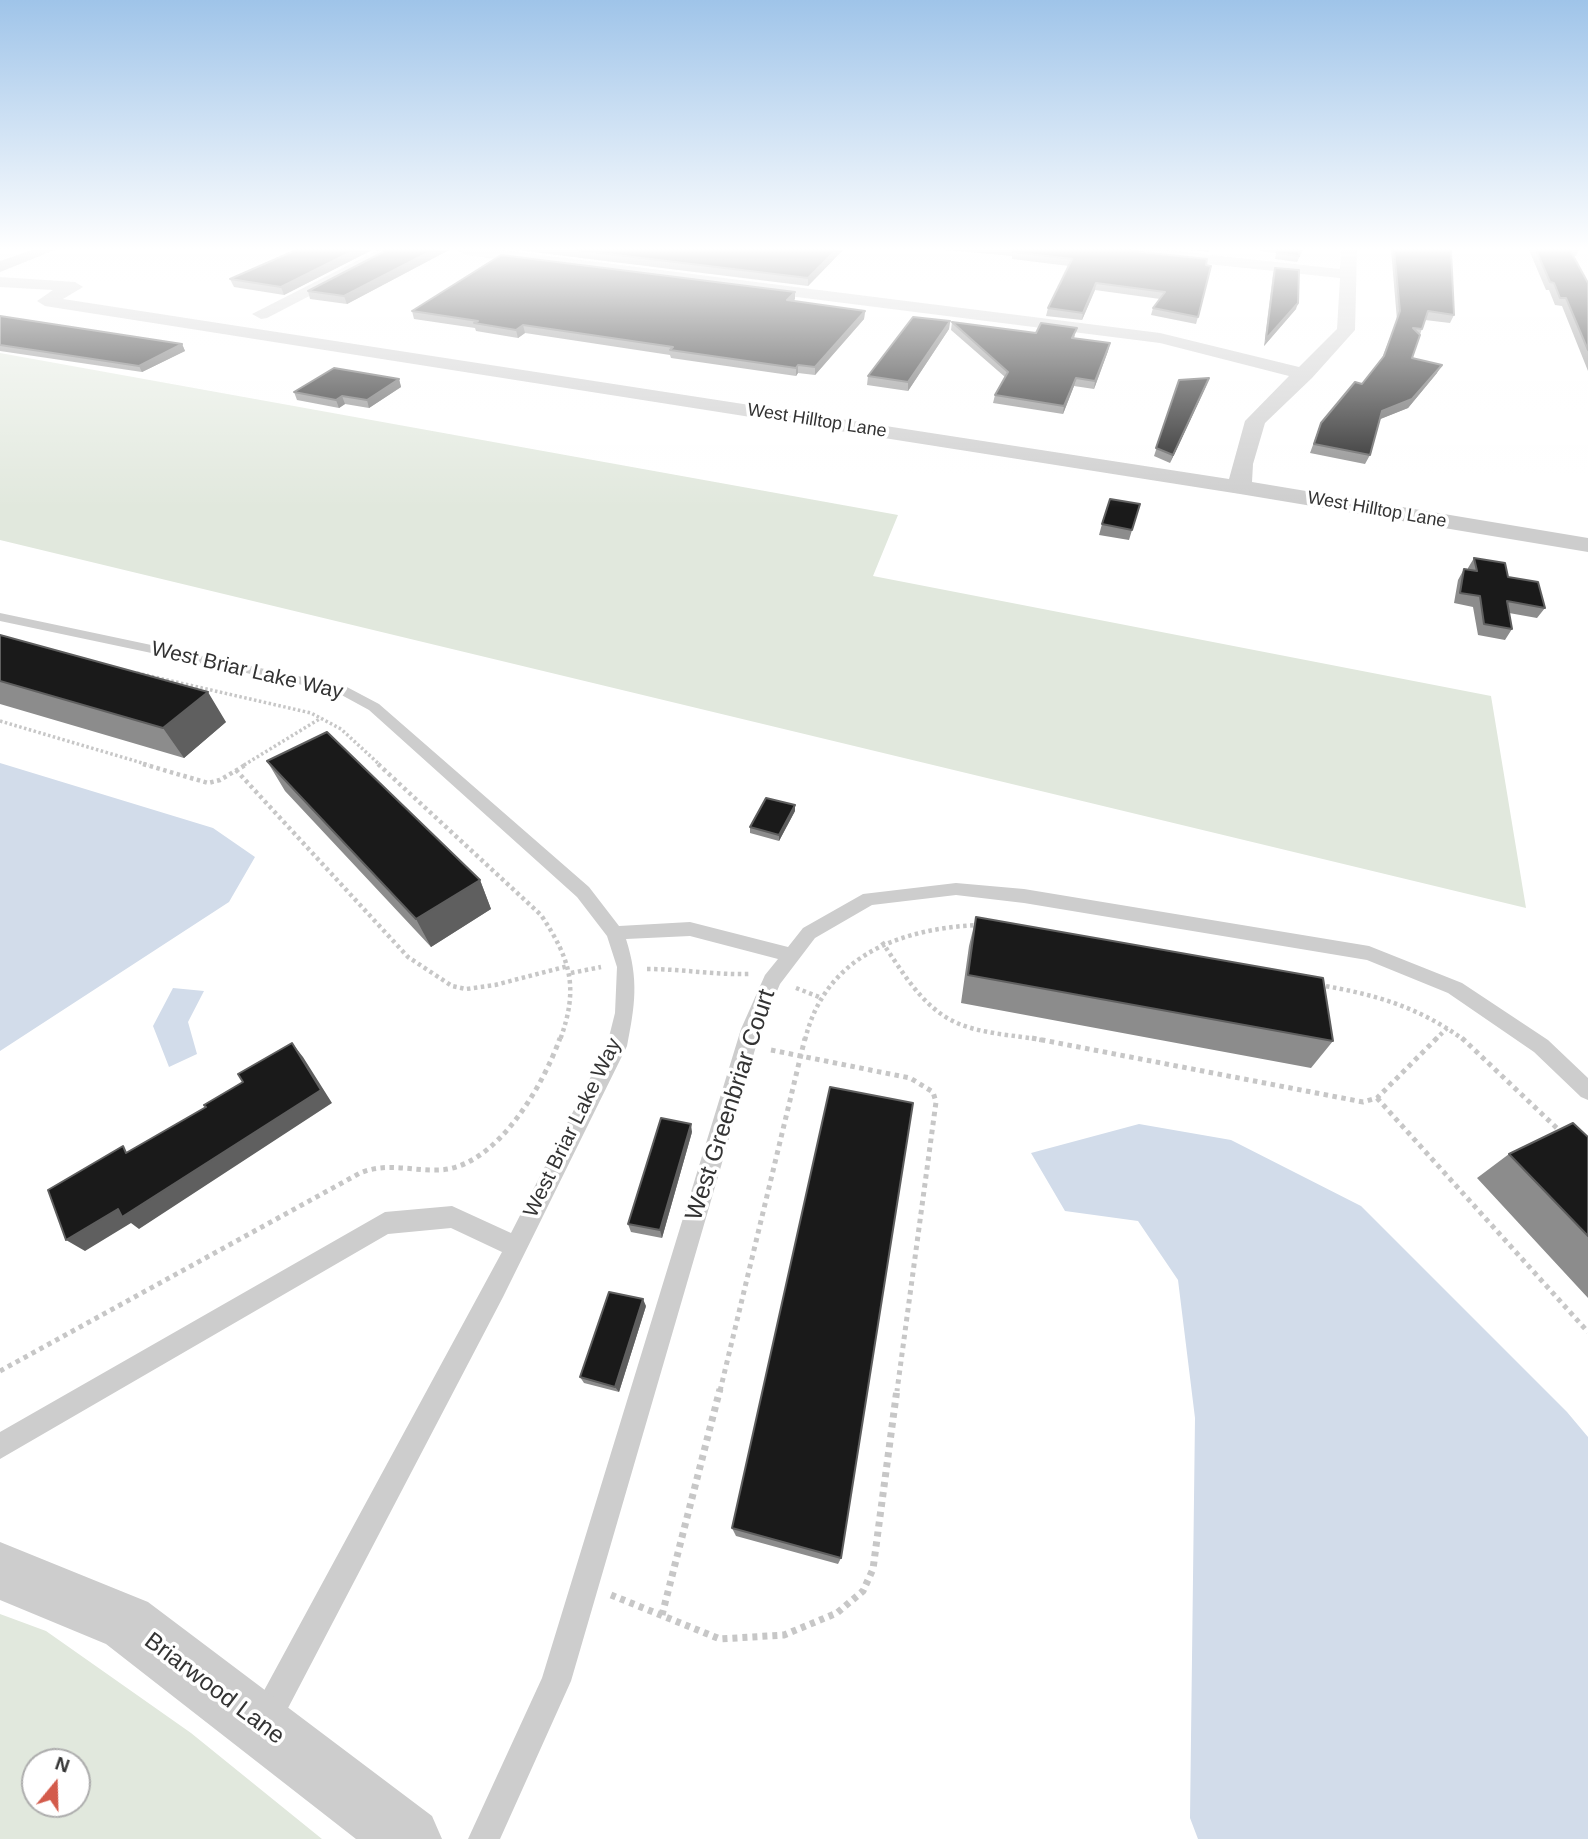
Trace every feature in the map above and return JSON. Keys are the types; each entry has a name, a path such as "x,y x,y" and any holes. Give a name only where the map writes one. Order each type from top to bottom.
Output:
{"street":[{"name":"West Hilltop Lane","path":"284,336 1237,471 1588,545"},
{"path":"1143,336 1305,374"},
{"path":"1237,471 1255,421 1341,336"},
{"name":"Briarwood Lane","path":"0,1571 127,1623 409,1839"}],"lane":[{"name":"West Briar Lake Way","path":"0,617 340,689 374,707 583,892 615,933 626,967 624,1013 617,1046 516,1247 263,1725"},
{"name":"West Greenbriar Court","path":"484,1839 556,1681 746,1045 772,980 809,933 869,899 956,889 1024,896 1369,953 1455,988 1541,1046 1588,1091"},
{"path":"615,933 690,929 791,956"},
{"path":"0,1446 385,1223 452,1217 516,1247"}],"path":[{"path":"0,1371 348,1179 374,1168 415,1171 461,1167 490,1150 552,1064 565,1035 570,1006 571,973 561,946 541,915 341,729 321,718 290,708 132,672"},
{"path":"0,721 208,783 236,770 321,718"},
{"path":"236,770 408,957 452,986 466,989 495,985 568,966"},
{"path":"662,1615 693,1501 807,1030 822,998 837,976 882,942 911,931 944,926 992,927"},
{"path":"882,942 918,994 944,1018 958,1024 1363,1102 1377,1098 1447,1028"},
{"path":"571,973 602,967"},
{"path":"647,969 684,969 715,975 734,972 751,974"},
{"path":"1315,984 1369,993 1426,1015 1476,1050 1569,1141"},
{"path":"792,986 822,998"},
{"path":"584,1585 720,1639 784,1635 837,1614 863,1591 873,1569 936,1102 933,1092 910,1078 746,1045"},
{"path":"1377,1098 1588,1332"}],"shaded area":[{"path":"0,353 898,515 873,576 1491,696 1526,908 0,540"},
{"path":"0,1614 46,1631 191,1733 322,1839 0,1839"}],"water":[{"path":"0,763 213,828 255,857 229,902 0,1051"},
{"path":"173,988 204,991 188,1022 197,1054 169,1067 153,1026"},
{"path":"1139,1124 1231,1140 1361,1206 1567,1412 1588,1437 1588,1839 1198,1839 1190,1818 1195,1418 1178,1280 1138,1221 1065,1211 1031,1153"}],"building":[{"path":"0,336 129,336 182,344 139,366 0,345"},
{"path":"597,336 843,336 815,367 798,365 796,368 670,350 673,347"},
{"path":"899,336 940,336 908,382 868,376"},
{"path":"967,336 1073,336 1072,338 1110,343 1095,381 1076,378 1064,406 995,395 1008,372"},
{"path":"1391,336 1420,336 1412,358 1442,365 1412,399 1382,411 1370,455 1314,444 1321,423 1355,382 1362,384 1384,356"},
{"path":"1582,336 1588,336 1588,350"},
{"path":"334,368 399,379 367,400 342,396 336,400 294,392"},
{"path":"1209,378 1173,455 1156,448 1179,380"},
{"path":"1110,499 1140,504 1132,530 1102,524"},
{"path":"1474,558 1505,563 1508,577 1538,582 1545,608 1507,601 1512,629 1484,624 1480,596 1460,593 1464,569 1477,571"},
{"path":"0,635 208,692 163,728 0,681"},
{"path":"327,732 480,880 416,919 267,761"},
{"path":"766,798 795,805 779,835 750,827"},
{"path":"976,917 1323,978 1333,1041 968,975"},
{"path":"292,1043 321,1090 122,1217 118,1209 66,1240 48,1190 123,1146 126,1153 206,1107 204,1105 243,1082 238,1074"},
{"path":"830,1087 913,1103 841,1558 732,1528"},
{"path":"661,1118 691,1124 660,1230 628,1224"},
{"path":"1573,1123 1588,1137 1588,1236 1509,1154"},
{"path":"609,1292 643,1299 615,1387 580,1377"}]}
